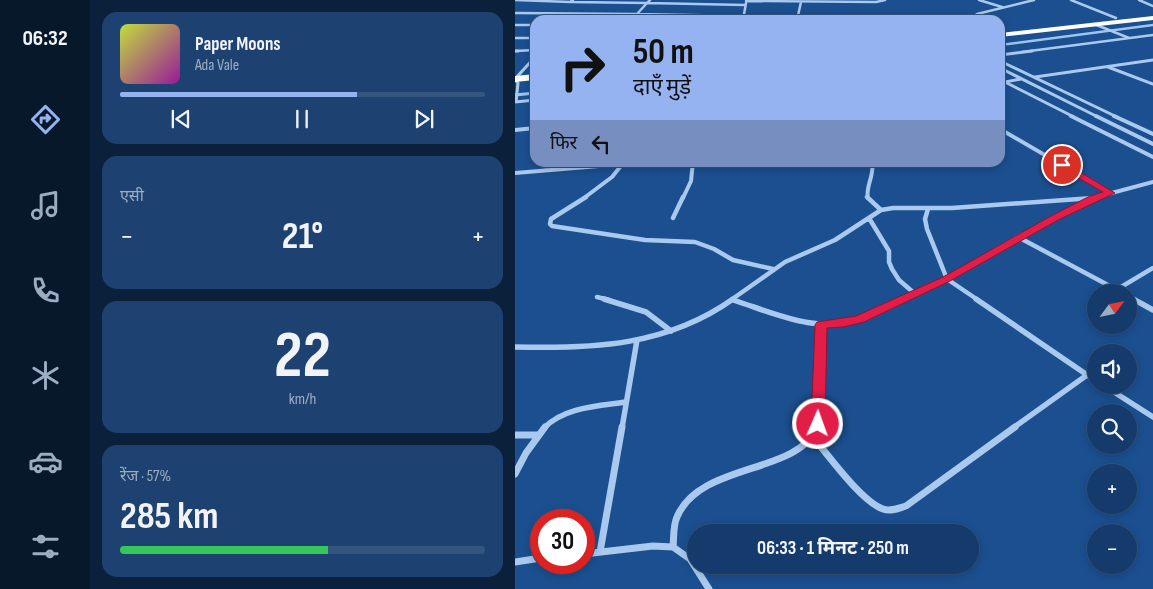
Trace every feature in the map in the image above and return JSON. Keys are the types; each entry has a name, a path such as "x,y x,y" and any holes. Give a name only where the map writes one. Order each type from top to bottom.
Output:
{"highway":[{"path":"1005,30 1153,14"},
{"path":"1005,34 1153,18"},
{"path":"516,84 530,79"},
{"path":"516,84 530,83"}],"street":[{"path":"515,0 570,2 648,1 745,5"},
{"path":"744,15 746,1 876,2 885,0"},
{"path":"979,0 1003,8"},
{"path":"978,15 1034,0"},
{"path":"1071,0 1116,18"},
{"path":"1139,0 1153,6"},
{"path":"637,14 648,1"},
{"path":"798,15 801,2"},
{"path":"515,13 690,15"},
{"path":"515,25 530,24"},
{"path":"1094,24 1129,38"},
{"path":"1005,54 1153,35"},
{"path":"515,38 530,38"},
{"path":"515,51 530,50"},
{"path":"1005,82 1153,60"},
{"path":"1005,63 1153,134"},
{"path":"530,64 516,84 516,102 530,101"},
{"path":"1108,66 1153,84"},
{"path":"1005,71 1153,144"},
{"path":"1005,82 1153,157"},
{"path":"515,130 530,128"},
{"path":"1005,132 1110,193"},
{"path":"515,172 576,167"},
{"path":"620,167 602,185 551,220 550,224 552,226 645,240 695,242 714,249 733,260 773,270"},
{"path":"673,218 691,181 692,167"},
{"path":"873,167 875,173 866,189 867,196 881,210"},
{"path":"733,300 797,321 821,325 860,319 947,279 1019,237 1093,198 1153,182"},
{"path":"515,347 561,348 605,346 637,340 671,330 716,311 785,262 835,240 881,210 893,208 928,209 1093,198"},
{"path":"813,437 869,500 880,509 893,511 906,506 1087,375 947,279 927,229 925,219 928,209"},
{"path":"869,218 889,251 889,262 892,269 899,280 914,293"},
{"path":"1019,237 1105,284"},
{"path":"1129,284 1153,268"},
{"path":"597,297 639,308 653,315 671,330"},
{"path":"1137,301 1153,310"},
{"path":"673,547 676,518 686,501 702,487 786,455 803,446 813,437 818,424 821,325"},
{"path":"600,552 637,340"},
{"path":"1117,394 1153,417"},
{"path":"515,474 537,435 549,422 563,414 581,409 627,402"},
{"path":"515,435 537,435"},
{"path":"595,553 653,546 673,547 689,559 709,589"},
{"path":"515,562 530,560"}],"waterway":[{"path":"1005,44 1153,25"},
{"path":"515,95 530,94"}],"tunnel":[{"path":"546,167 546,171"}],"route":[{"path":"818,424 821,325 860,319 947,279 1055,218 1093,198 1110,193 1062,165"}]}
